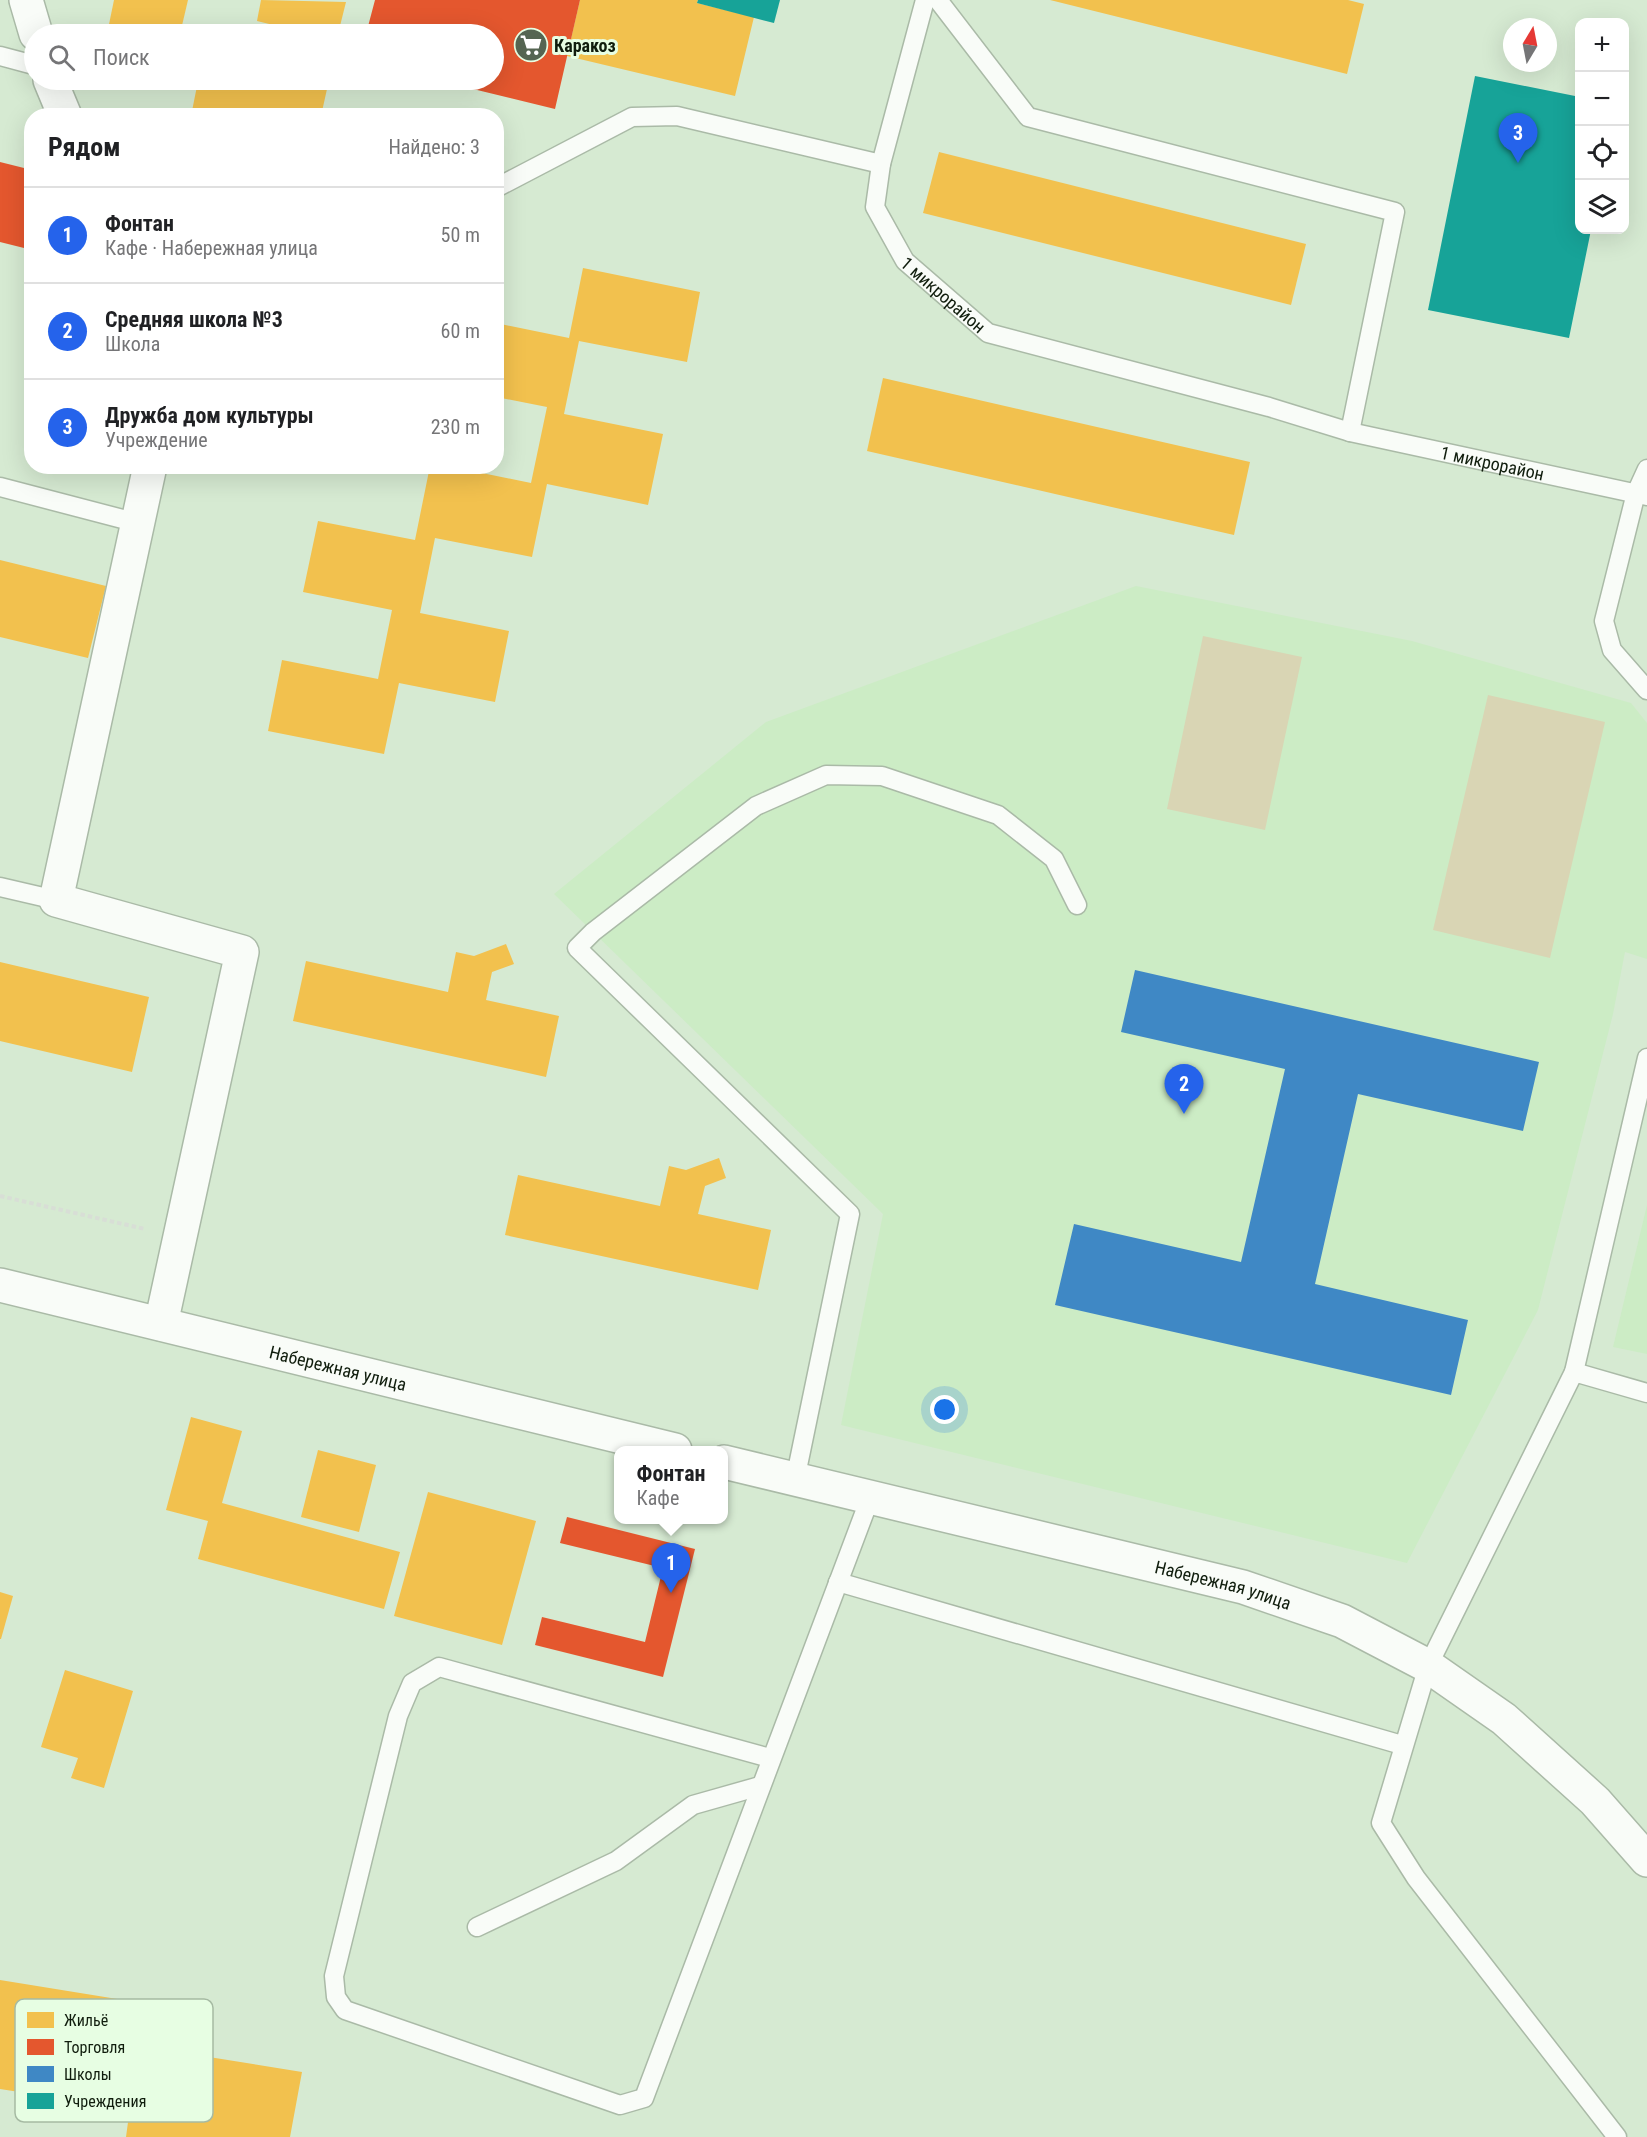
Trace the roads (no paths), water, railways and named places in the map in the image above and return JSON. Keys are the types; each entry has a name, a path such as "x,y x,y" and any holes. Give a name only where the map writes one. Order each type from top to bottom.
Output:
{"street":[{"path":"26,0 33,24"},
{"path":"54,90 61,108"},
{"path":"148,474 56,900 242,952 161,1324"},
{"name":"Набережная улица","path":"0,1284 659,1446"},
{"name":"Набережная улица","path":"728,1463 1243,1587 1342,1621 1428,1666 1504,1719 1595,1801 1647,1860"}],"lane":[{"name":"1 микрорайон","path":"925,0 881,164 875,207 905,261 988,333 1269,407 1350,432 1642,495"},
{"path":"938,0 1028,117 1395,212 1350,432"},
{"path":"0,56 24,62"},
{"path":"504,184 632,117 677,116 881,164"},
{"path":"1647,468 1642,495 1604,621 1612,650 1647,690"},
{"path":"0,487 138,523"},
{"path":"795,1480 850,1214 577,948 592,932 756,806 826,774 882,776 998,815 1054,859 1077,905"},
{"path":"0,887 56,900"},
{"path":"1617,2137 1416,1878 1381,1822 1402,1746 1428,1666 1574,1372 1647,1058"},
{"path":"1574,1372 1647,1394"},
{"path":"770,1758 439,1667 412,1683 398,1716 334,1976 336,1997 345,2010 620,2105 644,2098 770,1758 870,1498"},
{"path":"838,1582 1402,1746"},
{"path":"477,1927 616,1861 693,1804 760,1786"}],"place":[{"name":"Каракоз","path":"531,45"},
{"name":"Дружба дом культуры","path":"1518,163"},
{"name":"Средняя школа №3","path":"1184,1114"},
{"name":"Фонтан","path":"671,1593"}]}
